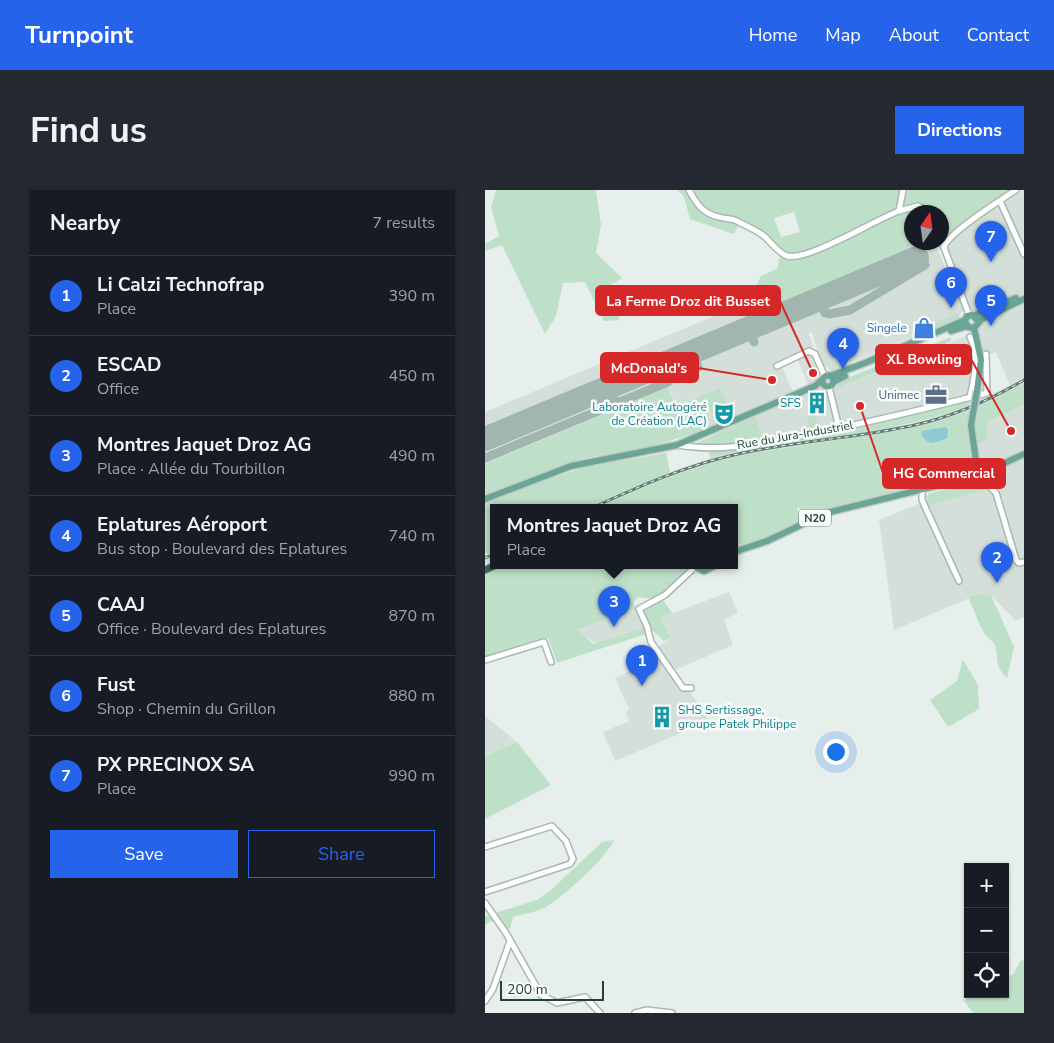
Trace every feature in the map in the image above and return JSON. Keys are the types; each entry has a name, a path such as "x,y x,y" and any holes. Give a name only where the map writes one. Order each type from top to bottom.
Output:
{"main road":[{"path":"971,321 1024,294"},
{"path":"485,499 571,466 677,444 1024,298"},
{"path":"971,321 980,348 980,370 971,425 977,467 985,472"},
{"path":"985,472 1024,454"},
{"path":"972,477 972,471 977,467"},
{"path":"983,480 985,472"},
{"name":"N20","path":"738,551 767,541 820,516 972,477 978,482 983,480"}],"street":[{"path":"689,190 696,203 703,210 715,216 736,220 754,230 780,252 792,257 817,250 874,221 904,210"},
{"path":"899,211 903,190"},
{"path":"949,239 1017,190"},
{"path":"1000,201 1024,254"},
{"path":"945,250 971,321"},
{"path":"970,337 974,347 975,364 970,397"},
{"path":"777,366 809,350 815,354 827,381 839,428"},
{"name":"Rue du Jura-Industriel","path":"677,444 693,447 747,446 839,428 987,393 986,354"},
{"path":"983,480 996,493 1017,562 1024,562"},
{"path":"922,490 921,498 924,506 959,581"},
{"path":"691,569 665,595 639,610 647,626 651,642 683,688 691,688"},
{"path":"485,660 544,642 551,662"},
{"path":"485,847 551,826 566,841 573,859 570,864 485,892"},
{"path":"485,904 510,941 541,995 557,1003 585,997 600,1013"},
{"path":"485,1001 493,989 510,941"},
{"path":"635,1013 647,1010 672,1013"}],"shaded area":[{"path":"1024,190 1024,383 969,411 906,429 747,454 715,461 660,480 606,504 598,504 656,477 711,458 779,444 910,424 966,407 1010,385 996,352 984,356 976,314 968,307 946,250 949,250 949,241"},
{"path":"904,232 904,250 938,250 964,311 887,348 851,362 844,360 846,366 832,371 821,364 812,332 809,334 813,347 780,363 793,392 808,385 797,358 812,354 822,376 819,381 824,391 835,389 898,364 897,359 921,351 923,355 970,334 974,343 972,399 766,444 755,418 708,437 698,415 675,402 668,387 485,464 485,412 750,301"},
{"path":"1024,405 1024,617 1016,621 991,595 979,594 894,630 879,520 926,501 927,506 988,489 978,444 988,440 986,423"},
{"path":"729,592 738,612 724,620 733,645 675,670 658,647 671,638 660,618"},
{"path":"635,609 639,612 645,624 644,628 598,644 575,631"},
{"path":"658,658 682,691 688,689 709,721 615,761 603,732 629,721 626,712 629,709 615,678"},
{"path":"485,716 517,742 485,756"}],"green space":[{"path":"496,190 596,190 601,225 596,253 622,278 607,287 620,320 604,321 585,282 563,283 556,316 545,334 502,245 485,251 485,244 499,236 491,207"},
{"path":"678,190 901,190 897,210 817,249 791,255 741,221 734,234 690,219 684,197","holes":["794,212 800,232 781,237 774,218"]},
{"path":"905,190 1010,190 949,233 949,205 920,204 904,205 904,208 901,207"},
{"path":"904,212 904,250 917,250 760,315 753,298 755,297 753,293 761,276 777,269 780,256 795,258 810,255"},
{"path":"961,312 958,318 895,345 935,326 935,323"},
{"path":"951,337 951,341 922,355 920,351 897,359 899,363 835,389 842,380"},
{"path":"1024,383 1024,405 986,423 988,440 978,444 975,430 979,406"},
{"path":"668,387 674,402 679,401 681,405 720,388 727,405 699,415 704,430 653,446 580,459 485,497 485,464"},
{"path":"970,399 969,406 903,425 711,458 707,449 748,447"},
{"path":"969,411 967,426 972,466 965,462 955,476 806,518 799,507 797,508 800,519 798,522 760,540 738,545 738,504 606,504 660,480 715,461 747,454 906,429"},
{"path":"820,412 821,416 816,418 817,427 822,426 822,429 810,431 807,417"},
{"path":"755,417 765,441 706,446 692,445"},
{"path":"666,453 670,472 598,504 490,504 490,553 487,554 485,549 485,504 582,468"},
{"path":"967,484 988,489 928,506 926,496 931,493"},
{"path":"493,569 690,569 656,599 638,597 634,602 635,609 577,630 594,644 644,628 646,634 557,663 548,638 485,658 485,573"},
{"path":"979,594 991,595 1014,647 1007,678 999,667 993,642 983,630 968,597"},
{"path":"663,600 672,613 660,618 671,638 664,641 650,628 644,611"},
{"path":"963,660 978,685 979,709 948,727 930,700 957,681"},
{"path":"517,742 551,785 485,819 485,756"},
{"path":"614,840 603,856 585,875 549,905 536,911 513,917 510,929 491,921 485,925 485,916 537,900 550,891 602,842"},
{"path":"1024,960 1024,1013 973,1013 964,1001 967,998 1009,998 1009,976 1013,975 1020,961"}],"water":[{"path":"946,427 948,430 947,438 932,443 926,441 921,434 922,431"}],"taxiway":[{"path":"829,314 850,310 925,265 923,258 917,258"},
{"path":"819,300 825,313"},
{"path":"749,329 754,342"},
{"path":"691,353 698,367"},
{"path":"485,458 668,382"},
{"path":"609,387 616,404"}],"runway":[{"path":"485,439 917,258"}],"railway":[{"path":"601,504 664,477 700,464 738,454 871,433 915,425 944,417 971,407 1024,380"},
{"path":"485,558 490,556"}],"place":[{"name":"PX PRECINOX SA","path":"991,262"},
{"name":"Fust","path":"951,308"},
{"name":"CAAJ","path":"991,326"},
{"name":"Singele","path":"924,328"},
{"name":"Eplatures Aéroport","path":"843,369"},
{"name":"La Ferme Droz dit Busset","path":"813,373"},
{"name":"McDonald's","path":"772,380"},
{"name":"Unimec","path":"936,395"},
{"name":"SFS","path":"817,403"},
{"name":"HG Commercial","path":"860,406"},
{"name":"Laboratoire Autogéré de Création (LAC)","path":"724,414"},
{"name":"XL Bowling","path":"1011,431"},
{"name":"ESCAD","path":"997,583"},
{"name":"Montres Jaquet Droz AG","path":"614,627"},
{"name":"Li Calzi Technofrap","path":"642,686"},
{"name":"SHS Sertissage, groupe Patek Philippe","path":"662,717"}]}
